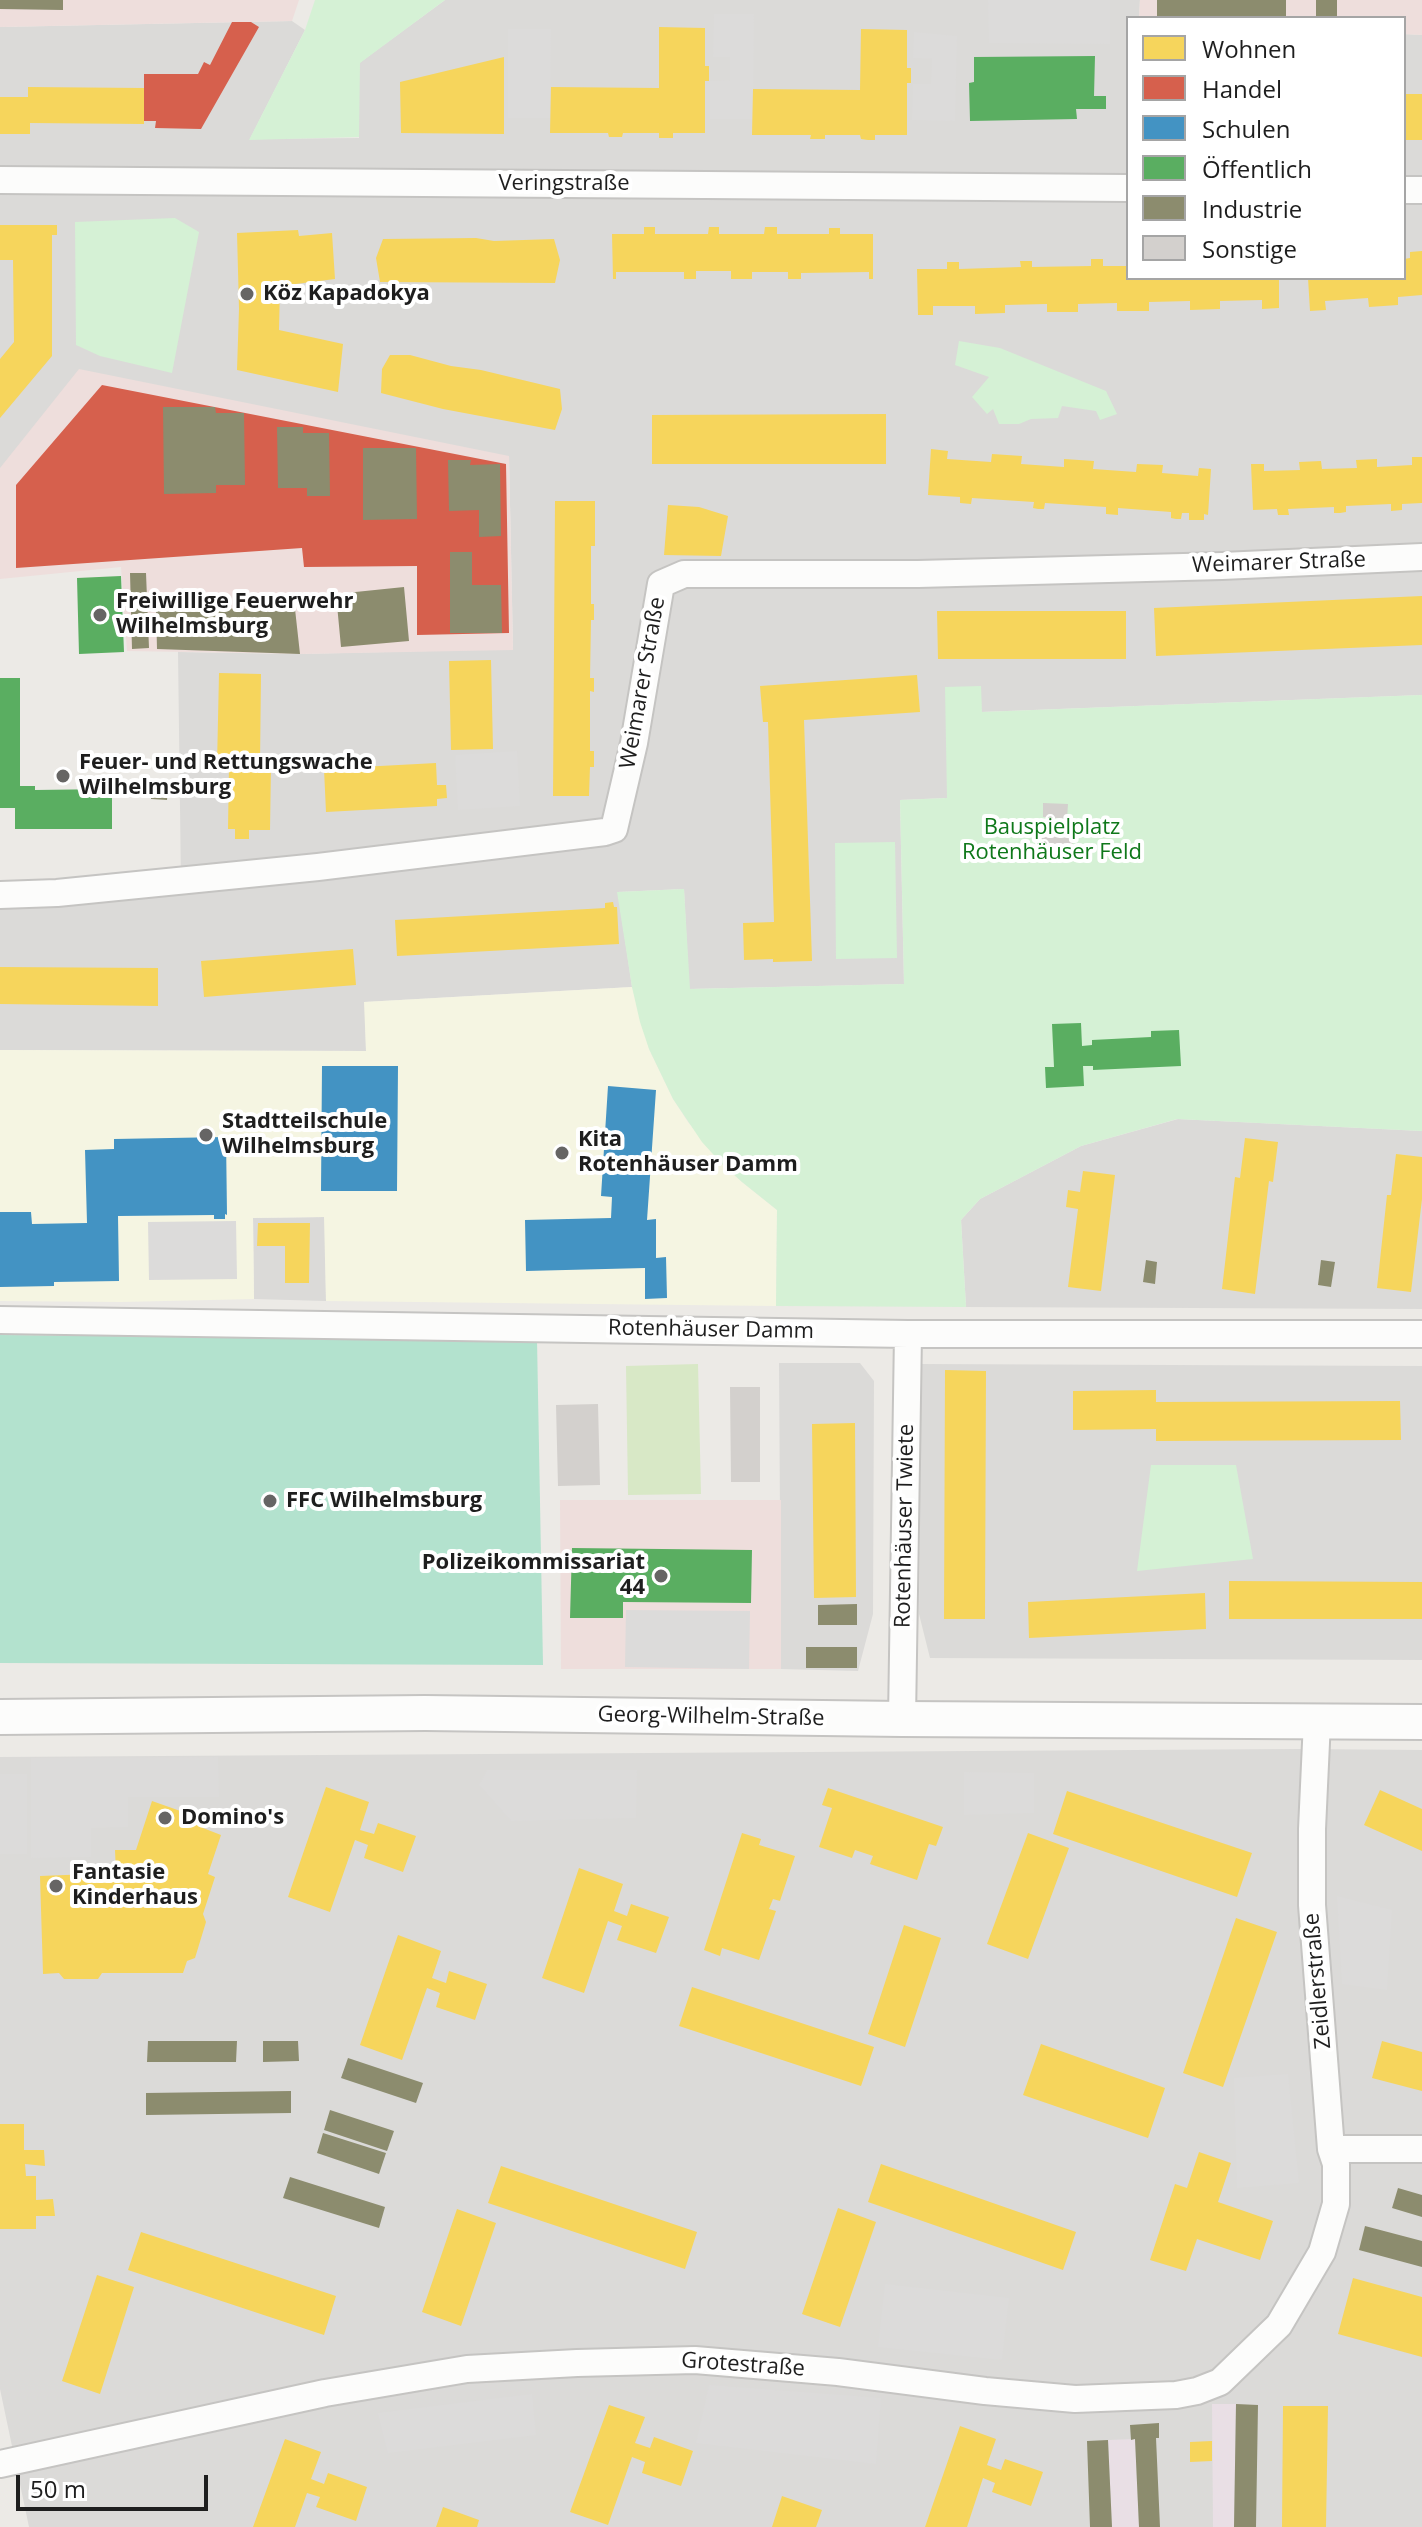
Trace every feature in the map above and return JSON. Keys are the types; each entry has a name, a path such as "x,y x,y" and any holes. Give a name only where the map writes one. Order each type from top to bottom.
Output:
{"street":[{"name":"Veringstraße","path":"0,180 1126,188"},
{"name":"Weimarer Straße","path":"0,895 57,893 318,867 614,829 634,743 661,584 684,574 918,574 1422,557"},
{"name":"Rotenhäuser Damm","path":"0,1320 908,1334 1422,1334"},
{"name":"Rotenhäuser Twiete","path":"902,1719 908,1334"},
{"name":"Georg-Wilhelm-Straße","path":"0,1717 425,1713 1422,1722"},
{"name":"Zeidlerstraße","path":"1317,1721 1312,1905 1331,2149"},
{"path":"1331,2149 1422,2149"},
{"name":"Grotestraße","path":"0,2464 325,2393 467,2369 695,2360 838,2372 970,2390 1075,2399 1176,2395 1197,2391 1220,2382 1279,2325 1322,2252 1336,2204 1336,2164 1331,2149"}],"shaded area":[{"path":"0,0 299,0 292,21 0,27"},
{"path":"445,0 1140,0 1139,16 1126,16 1126,280 1406,280 1406,34 1422,35 1422,695 981,712 947,798 900,800 904,984 689,989 684,889 618,892 632,987 365,1002 366,1051 0,1050 0,901 181,884 178,652 300,654 513,649 509,456 0,468 0,27 292,21 305,30 250,139 359,138 359,63"},
{"path":"988,0 1110,0 1110,44 989,43"},
{"path":"1140,0 1422,0 1422,35 1406,34 1406,16 1139,16"},
{"path":"714,14 754,14 753,119 710,119 710,81 730,80 730,57 713,57"},
{"path":"508,29 551,29 550,118 508,118"},
{"path":"914,32 957,36 955,121 912,120 913,84 931,84 932,59 913,58"},
{"path":"79,369 509,456 513,650 300,654 127,651 121,567 0,579 0,468"},
{"path":"517,751 520,806 458,810 455,755"},
{"path":"632,987 649,1049 673,1099 722,1164 777,1210 776,1306 326,1301 324,1217 253,1218 254,1299 0,1301 0,1050 366,1051 364,1002"},
{"path":"1178,1119 1422,1131 1422,1309 966,1307 961,1220 980,1199 1081,1146"},
{"path":"325,1217 326,1301 254,1299 253,1218"},
{"path":"236,1221 237,1279 149,1280 148,1222"},
{"path":"779,1363 860,1363 874,1381 873,1614 858,1671 781,1669"},
{"path":"921,1364 1422,1366 1422,1660 930,1658 919,1614"},
{"path":"560,1500 781,1500 781,1669 561,1669"},
{"path":"626,1610 750,1611 749,1669 625,1667"},
{"path":"1422,1750 1422,2527 29,2527 0,2389 0,1757"},
{"path":"218,1757 219,1797 128,1797 128,1827 91,1828 91,1857 31,1858 31,1758"},
{"path":"487,1770 637,1770 636,1818 511,1821 479,1785"},
{"path":"964,1772 1034,1773 1034,1813 964,1815"},
{"path":"0,1774 27,1774 27,1854 0,1854"},
{"path":"1337,1896 1392,1910 1387,1990 1342,1984"},
{"path":"1288,2074 1299,2183 1237,2188 1234,2078"},
{"path":"885,2284 1009,2298 1002,2360 878,2347"},
{"path":"709,2385 881,2398 876,2464 696,2443"},
{"path":"532,2394 536,2435 388,2453 378,2413"},
{"path":"1212,2404 1236,2404 1234,2527 1213,2527"},
{"path":"1135,2439 1139,2527 1112,2527 1108,2440"}],"green space":[{"path":"315,0 445,0 360,63 359,137 249,140 305,30"},
{"path":"175,218 199,232 172,373 100,356 76,345 75,222"},
{"path":"959,341 1000,348 1106,391 1117,414 1100,420 1096,411 1062,406 1058,418 999,424 993,409 987,414 972,397 989,377 955,365"},
{"name":"Bauspielplatz Rotenhäuser Feld","path":"981,686 982,712 1422,695 1422,1131 1177,1119 1081,1146 980,1199 961,1220 966,1307 776,1306 777,1210 722,1164 702,1142 673,1099 640,1022 617,892 684,889 690,989 904,984 900,800 947,798 945,687"},
{"path":"895,842 897,958 836,959 835,843"},
{"name":"FFC Wilhelmsburg","path":"0,1335 537,1339 543,1665 0,1663"},
{"path":"698,1364 701,1494 628,1495 626,1366"},
{"path":"1151,1465 1236,1465 1253,1559 1137,1571"}],"building: Wohnen":[{"path":"659,27 705,28 705,66 709,66 709,81 705,81 705,133 673,133 673,138 659,138 659,133 623,133 622,137 609,137 608,133 550,133 551,87 659,88"},
{"path":"861,29 907,30 907,68 911,68 911,83 907,83 907,135 875,135 875,140 868,140 861,139 860,135 825,135 825,139 810,139 811,135 752,135 753,89 860,90"},
{"path":"504,57 504,134 401,133 400,82"},
{"path":"28,87 144,88 144,124 30,123 30,134 0,134 0,97 28,97"},
{"path":"1406,94 1422,94 1422,140 1406,140"},
{"path":"0,225 57,225 57,235 52,235 52,356 0,418 0,359 14,342 13,260 0,260"},
{"path":"644,227 655,227 655,234 708,234 709,227 719,227 719,234 764,234 765,227 777,227 777,234 829,234 829,228 840,228 840,234 873,234 873,279 869,279 869,272 801,273 801,279 788,279 788,272 752,272 752,279 731,279 731,271 696,271 696,279 684,279 684,272 616,272 616,279 613,279 612,234 644,234"},
{"path":"298,230 299,236 332,233 335,279 280,286 279,330 343,344 338,392 237,370 237,233"},
{"path":"476,238 494,241 554,239 560,260 555,283 380,282 376,258 383,239"},
{"path":"1422,251 1422,295 1398,297 1398,305 1369,307 1368,298 1325,301 1326,310 1310,311 1308,280 1406,280 1406,259 1410,258 1410,252"},
{"path":"1091,259 1103,259 1103,266 1126,266 1126,280 1279,280 1279,308 1262,309 1262,300 1220,301 1220,309 1190,310 1190,301 1149,302 1149,311 1117,311 1117,303 1078,304 1078,312 1047,312 1047,304 1005,305 1005,313 975,314 975,306 933,306 933,315 918,315 917,269 947,269 947,262 959,262 959,269 1021,267 1020,261 1032,261 1032,267 1091,266"},
{"path":"390,355 410,355 560,389 562,409 555,430 443,409 381,393 382,369"},
{"path":"886,414 886,464 652,464 652,415"},
{"path":"931,449 948,451 947,459 991,462 992,454 1022,456 1021,464 1064,467 1064,459 1094,461 1093,469 1136,472 1137,464 1163,465 1162,473 1198,476 1199,468 1211,469 1208,515 1204,514 1204,520 1189,520 1189,513 1182,513 1181,519 1176,519 1171,518 1171,512 1118,508 1118,515 1106,514 1106,507 1045,503 1044,509 1038,509 1033,508 1034,502 972,498 971,504 960,503 960,497 928,495"},
{"path":"1412,457 1422,457 1422,503 1402,504 1402,510 1391,511 1391,504 1346,506 1346,512 1340,513 1334,513 1334,507 1288,509 1289,515 1278,515 1277,509 1253,510 1251,464 1264,464 1264,471 1300,470 1299,462 1321,461 1322,469 1357,468 1356,460 1377,459 1377,467 1412,465"},
{"path":"555,501 595,501 595,546 591,546 594,620 591,620 590,678 594,678 594,692 590,691 590,751 594,751 594,767 590,767 589,796 553,796"},
{"path":"668,505 699,507 728,516 721,556 664,555"},
{"path":"1422,596 1422,645 1156,656 1154,608"},
{"path":"937,611 1126,611 1126,659 938,659"},
{"path":"491,660 493,749 451,750 449,661"},
{"path":"219,673 261,674 260,764 271,764 270,830 249,830 249,839 235,839 235,829 228,829 229,765 217,765"},
{"path":"917,675 920,712 804,720 812,961 744,960 743,923 774,922 768,722 763,722 760,686"},
{"path":"436,763 437,785 446,785 447,798 437,799 437,806 326,812 324,769"},
{"path":"613,902 617,907 619,944 397,956 395,920 605,908 605,903"},
{"path":"353,949 356,985 204,997 201,961"},
{"path":"0,967 158,968 158,1006 0,1004"},
{"path":"1245,1138 1278,1142 1273,1182 1269,1181 1255,1294 1222,1289 1235,1177 1240,1178"},
{"path":"1396,1154 1422,1157 1422,1199 1411,1292 1377,1288 1387,1195 1391,1195"},
{"path":"1083,1171 1115,1175 1101,1291 1068,1287 1078,1209 1066,1207 1068,1190 1080,1192"},
{"path":"258,1223 310,1223 309,1283 285,1283 285,1246 257,1246"},
{"path":"945,1370 986,1371 985,1619 944,1619"},
{"path":"1156,1390 1156,1402 1400,1401 1401,1440 1156,1441 1156,1429 1073,1430 1073,1391"},
{"path":"855,1423 856,1597 814,1598 812,1424"},
{"path":"1229,1581 1422,1582 1422,1619 1229,1619"},
{"path":"1205,1593 1206,1629 1029,1638 1028,1602"},
{"path":"326,1787 369,1802 360,1830 374,1834 378,1823 416,1836 403,1872 364,1858 368,1845 355,1840 330,1912 288,1897"},
{"path":"828,1788 943,1827 936,1846 929,1844 917,1880 870,1864 873,1856 855,1850 852,1858 819,1847 832,1808 822,1805"},
{"path":"1380,1790 1422,1809 1422,1851 1364,1825"},
{"path":"1067,1791 1252,1853 1237,1897 1053,1834"},
{"path":"152,1801 206,1820 203,1828 221,1835 208,1874 215,1877 203,1914 206,1922 195,1958 187,1961 183,1973 102,1973 98,1979 64,1979 59,1973 43,1974 40,1876 116,1873 115,1850 136,1850"},
{"path":"742,1833 761,1839 759,1845 795,1856 780,1901 773,1899 769,1909 776,1911 759,1960 722,1948 720,1956 704,1950"},
{"path":"1028,1833 1069,1848 1028,1959 987,1944"},
{"path":"579,1868 623,1884 614,1911 627,1916 631,1904 669,1917 656,1953 617,1940 622,1926 608,1921 584,1993 542,1978"},
{"path":"1236,1918 1277,1932 1223,2087 1183,2073"},
{"path":"904,1925 941,1938 905,2047 868,2034"},
{"path":"398,1935 441,1951 432,1978 446,1983 449,1971 487,1984 475,2020 436,2007 440,1993 427,1988 402,2060 360,2045"},
{"path":"692,1987 874,2047 861,2086 679,2026"},
{"path":"1382,2041 1422,2052 1422,2091 1372,2078"},
{"path":"1041,2044 1165,2088 1148,2138 1023,2095"},
{"path":"0,2124 24,2124 24,2150 44,2150 45,2166 25,2164 26,2176 36,2176 36,2200 53,2199 55,2216 36,2216 36,2229 0,2229"},
{"path":"1199,2152 1231,2163 1218,2202 1273,2221 1260,2260 1197,2239 1186,2271 1150,2260 1175,2184 1187,2188"},
{"path":"881,2164 1076,2232 1063,2270 868,2202"},
{"path":"501,2166 697,2232 685,2269 488,2203"},
{"path":"838,2208 876,2222 840,2327 802,2314"},
{"path":"457,2209 496,2223 461,2326 422,2312"},
{"path":"141,2232 336,2296 324,2335 128,2270"},
{"path":"97,2275 134,2287 100,2394 62,2381"},
{"path":"1353,2278 1422,2297 1422,2357 1338,2334"},
{"path":"609,2405 645,2417 635,2443 650,2448 654,2437 693,2451 681,2486 642,2473 645,2462 632,2457 608,2525 570,2512"},
{"path":"1283,2406 1328,2406 1326,2527 1282,2527"},
{"path":"960,2426 996,2439 987,2465 1001,2470 1005,2459 1043,2472 1031,2506 992,2492 995,2483 983,2478 967,2527 925,2527"},
{"path":"285,2439 321,2452 311,2479 324,2484 328,2473 367,2487 356,2521 316,2507 320,2497 307,2493 295,2527 253,2527"},
{"path":"1212,2441 1212,2461 1190,2462 1190,2442"},
{"path":"782,2496 822,2510 816,2527 772,2527"},
{"path":"443,2507 479,2520 477,2527 436,2527"}],"building: Handel":[{"path":"232,22 251,22 259,27 201,129 155,128 156,121 144,121 144,74 198,74 204,62 210,65"},
{"path":"102,385 506,464 509,633 417,635 417,566 304,567 302,548 16,568 16,485"}],"building: Schulen":[{"path":"322,1066 398,1066 397,1191 321,1191"},
{"path":"608,1086 656,1090 647,1220 656,1219 656,1258 666,1257 667,1298 645,1299 645,1268 526,1271 525,1220 611,1218 612,1197 601,1196"},
{"path":"226,1137 225,1219 214,1219 214,1215 118,1216 119,1281 0,1287 0,1212 31,1212 32,1224 87,1223 85,1150 114,1149 114,1139"}],"building: Öffentlich":[{"path":"1095,56 1094,96 1106,96 1106,109 1076,109 1077,119 970,121 969,83 974,82 974,57"},
{"name":"Freiwillige Feuerwehr Wilhelmsburg","path":"121,576 124,652 79,654 77,578"},
{"path":"0,678 20,678 20,786 35,786 35,790 112,789 112,829 15,829 15,808 0,808"},
{"path":"1081,1023 1082,1046 1092,1045 1092,1040 1151,1037 1151,1031 1179,1030 1181,1066 1093,1070 1093,1066 1083,1066 1084,1086 1046,1088 1045,1067 1054,1067 1052,1024"},
{"name":"Polizeikommissariat 44","path":"572,1548 752,1550 751,1603 623,1602 623,1618 570,1618"}],"building: Industrie":[{"path":"0,0 63,0 63,10 0,9"},
{"path":"1157,0 1286,0 1286,16 1157,16"},
{"path":"1316,0 1337,0 1337,16 1316,16"},
{"path":"163,407 215,407 216,413 244,413 245,485 216,485 216,493 164,494"},
{"path":"277,427 303,427 303,433 329,433 330,496 307,496 307,488 278,488"},
{"path":"363,448 416,448 417,519 363,520"},
{"path":"448,460 471,460 470,465 500,464 501,536 479,537 479,510 449,511"},
{"path":"450,552 472,552 472,585 501,585 502,633 450,633"},
{"path":"130,573 146,573 149,648 132,649"},
{"path":"404,587 409,641 341,647 336,594"},
{"path":"156,608 295,609 300,654 157,649"},
{"path":"151,787 168,788 167,800 151,799"},
{"path":"1146,1260 1157,1262 1155,1284 1143,1282"},
{"path":"1321,1260 1335,1262 1331,1287 1318,1285"},
{"path":"857,1604 857,1625 818,1625 818,1605"},
{"path":"806,1647 857,1647 857,1668 806,1668"},
{"path":"148,2041 237,2041 236,2062 147,2062"},
{"path":"263,2041 298,2041 299,2061 263,2062"},
{"path":"348,2058 423,2083 416,2103 341,2078"},
{"path":"291,2091 291,2113 146,2115 146,2093"},
{"path":"330,2110 394,2131 387,2151 324,2130"},
{"path":"323,2133 386,2153 379,2174 317,2153"},
{"path":"290,2177 385,2207 379,2228 283,2198"},
{"path":"1398,2188 1422,2195 1422,2217 1392,2208"},
{"path":"1365,2226 1422,2241 1422,2267 1359,2250"},
{"path":"1236,2404 1258,2405 1256,2527 1234,2527"},
{"path":"1159,2423 1159,2438 1156,2438 1160,2527 1139,2527 1135,2439 1131,2440 1130,2425"},
{"path":"1108,2440 1112,2527 1090,2527 1087,2441"}],"building: Sonstige":[{"path":"1043,803 1068,804 1067,819 1043,817"},
{"path":"1041,835 1073,836 1072,861 1041,860"},
{"path":"730,1387 760,1387 760,1482 731,1482"},
{"path":"598,1404 600,1485 558,1486 556,1405"}],"place":[{"name":"Köz Kapadokya","path":"247,294"},
{"name":"Freiwillige Feuerwehr Wilhelmsburg","path":"100,615"},
{"name":"Feuer- und Rettungswache Wilhelmsburg","path":"63,776"},
{"name":"Stadtteilschule Wilhelmsburg","path":"206,1135"},
{"name":"Kita Rotenhäuser Damm","path":"562,1153"},
{"name":"FFC Wilhelmsburg","path":"270,1501"},
{"name":"Polizeikommissariat 44","path":"661,1576"},
{"name":"Domino's","path":"165,1818"},
{"name":"Fantasie Kinderhaus","path":"56,1886"}]}
